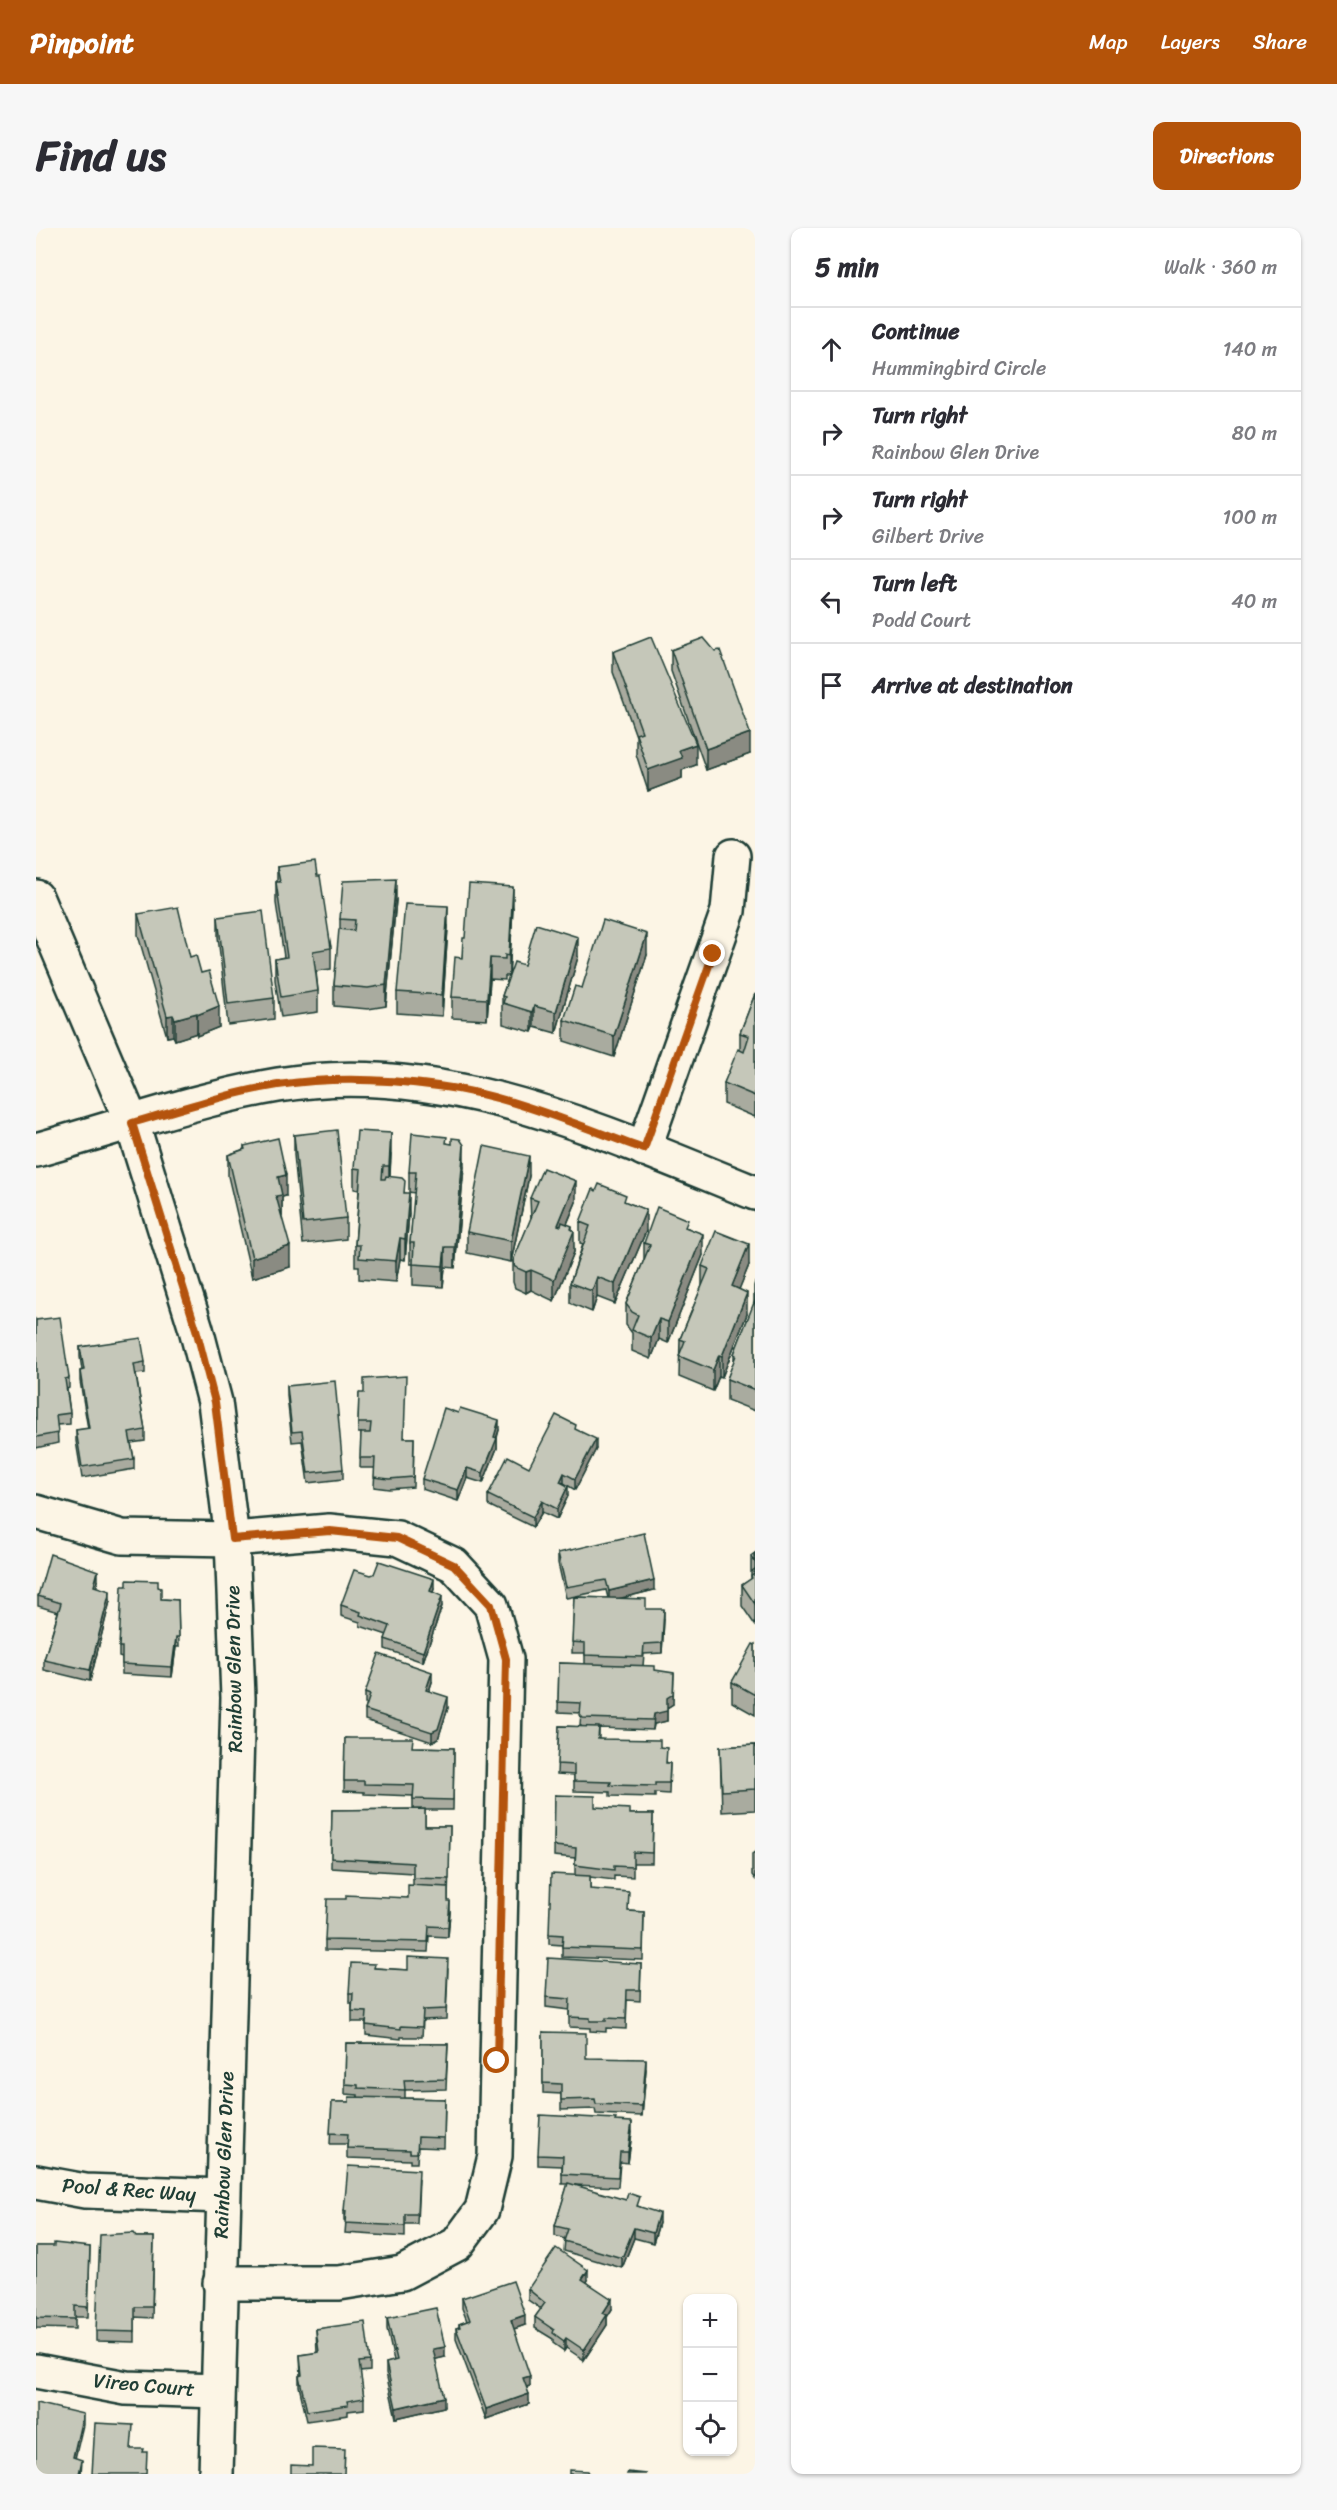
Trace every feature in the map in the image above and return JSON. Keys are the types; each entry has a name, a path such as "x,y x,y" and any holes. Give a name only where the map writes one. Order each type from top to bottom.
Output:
{"street":[{"path":"644,1149 728,911 733,856"},
{"name":"Rainbow Glen Drive","path":"36,897 132,1123 196,1329 215,1402 232,1539 238,1698 216,2474"},
{"path":"36,1150 182,1108 279,1085 362,1079 440,1086 510,1102 644,1149 755,1193"},
{"path":"36,1512 122,1537 232,1539 330,1531 397,1538 454,1565 491,1605 506,1659 495,2156 482,2210 457,2244 402,2273 339,2283 220,2283"},
{"name":"Pool & Rec Way","path":"36,2181 85,2191 223,2196"},
{"name":"Vireo Court","path":"36,2371 126,2388 218,2391"}],"building":[{"path":"651,637 696,744 679,750 682,758 648,770 636,734 642,732 613,652"},
{"path":"704,638 715,651 720,650 750,733 706,749 671,650"},
{"path":"315,862 317,876 320,876 331,948 313,951 318,991 281,997 275,959 287,957 276,882 280,882 277,867"},
{"path":"396,879 386,985 368,988 334,985 339,929 354,931 355,920 340,919 343,881"},
{"path":"469,884 513,887 509,956 505,955 505,959 490,958 487,999 452,997 455,957 462,958"},
{"path":"405,904 448,906 442,995 397,992"},
{"path":"178,907 190,957 196,955 201,973 209,971 219,1006 197,1015 197,1013 175,1019 173,1015 167,1016 138,914"},
{"path":"263,911 274,998 228,1004 218,917"},
{"path":"603,920 647,934 614,1036 564,1020 575,986 582,988"},
{"path":"536,924 578,937 556,1012 534,1006 532,1012 503,1003 505,997 502,996 514,962 524,965"},
{"path":"755,994 755,1096 724,1083 738,1049 744,1052 749,1036 740,1033"},
{"path":"337,1130 346,1218 303,1223 294,1135"},
{"path":"357,1131 391,1133 389,1166 383,1166 382,1179 386,1176 402,1178 405,1181 404,1193 409,1193 405,1239 400,1238 396,1261 359,1258 360,1245 355,1245 361,1169 354,1168"},
{"path":"412,1133 447,1137 446,1143 452,1144 452,1138 460,1139 464,1145 455,1247 445,1247 443,1266 413,1264 414,1243 410,1243 416,1172 409,1172"},
{"path":"278,1138 286,1175 278,1177 282,1195 276,1196 290,1246 252,1258 228,1155 245,1149 244,1146"},
{"path":"484,1146 529,1156 511,1241 467,1232"},
{"path":"543,1168 576,1181 558,1225 561,1226 562,1222 572,1226 571,1229 574,1231 554,1280 531,1270 526,1272 515,1267 513,1261 538,1201 530,1198"},
{"path":"599,1184 626,1195 624,1201 646,1210 615,1284 597,1277 592,1291 570,1283 590,1226 580,1222 593,1189 596,1191"},
{"path":"657,1207 688,1220 685,1227 703,1234 668,1322 659,1319 651,1338 632,1330 638,1315 632,1312 626,1304 650,1245 644,1243"},
{"path":"716,1231 749,1244 732,1286 747,1293 722,1356 719,1355 713,1370 679,1356 685,1341 680,1339 709,1269 702,1266"},
{"path":"755,1300 755,1390 727,1379"},
{"path":"60,1317 69,1378 65,1379 70,1413 56,1415 58,1433 36,1437 36,1320"},
{"path":"141,1338 145,1362 134,1364 145,1430 129,1433 134,1459 82,1467 76,1430 89,1428 80,1371 84,1370 80,1347"},
{"path":"406,1376 404,1438 414,1438 413,1477 389,1479 374,1477 375,1458 360,1458 361,1433 370,1433 371,1423 358,1423 359,1393 364,1393 364,1379"},
{"path":"335,1381 343,1469 308,1473 302,1431 292,1432 287,1386"},
{"path":"444,1408 458,1413 460,1408 499,1420 494,1437 497,1438 483,1473 467,1468 458,1490 422,1479"},
{"path":"556,1415 576,1425 575,1429 596,1439 575,1479 564,1473 560,1482 568,1486 557,1509 542,1501 533,1517 488,1495 508,1456 529,1467"},
{"path":"644,1533 654,1580 609,1591 606,1580 566,1587 558,1553"},
{"path":"50,1554 98,1571 94,1586 110,1591 90,1670 44,1660 61,1603 38,1596"},
{"path":"379,1561 434,1579 430,1591 442,1596 423,1652 385,1639 390,1626 341,1605 354,1570 374,1574"},
{"path":"755,1574 755,1604 742,1585"},
{"path":"127,1580 158,1581 158,1587 161,1588 161,1599 178,1600 179,1637 176,1637 172,1667 122,1664 122,1647 119,1647 122,1586 127,1586"},
{"path":"574,1597 646,1599 646,1609 664,1609 662,1643 644,1644 643,1657 585,1655 585,1643 572,1642"},
{"path":"753,1644 755,1645 755,1695 732,1682"},
{"path":"379,1654 432,1672 426,1690 448,1697 438,1729 432,1732 365,1710 370,1695 365,1693"},
{"path":"559,1663 655,1666 655,1670 674,1673 673,1694 667,1698 667,1711 654,1714 653,1720 583,1718 580,1715 581,1703 558,1702"},
{"path":"559,1726 599,1727 598,1739 660,1740 660,1747 667,1748 666,1763 670,1763 669,1783 655,1783 655,1786 574,1781 574,1765 557,1764"},
{"path":"345,1738 413,1738 412,1747 454,1748 453,1800 413,1799 414,1785 364,1784 364,1781 344,1781"},
{"path":"755,1745 755,1789 722,1791 720,1747"},
{"path":"555,1795 595,1796 595,1807 630,1809 630,1814 653,1814 652,1853 633,1852 633,1867 614,1866 614,1870 575,1865 576,1848 554,1846"},
{"path":"425,1809 425,1826 450,1826 449,1879 413,1878 413,1863 331,1858 332,1810"},
{"path":"551,1874 590,1876 590,1889 629,1892 628,1911 644,1912 643,1950 562,1947 563,1935 549,1934"},
{"path":"408,1885 448,1887 448,1901 450,1901 448,1927 429,1926 428,1942 325,1940 327,1899 346,1899 346,1895 408,1898"},
{"path":"408,1957 448,1959 446,2009 423,2010 422,2027 401,2026 401,2029 366,2025 367,2012 352,2011 353,1993 349,1993 351,1963 375,1964 374,1968 408,1970"},
{"path":"548,1958 641,1964 640,1990 627,1990 626,2019 606,2018 606,2021 590,2021 590,2018 569,2017 570,1999 546,1997"},
{"path":"543,2032 586,2033 586,2058 646,2059 642,2106 596,2104 595,2099 561,2100 561,2084 543,2083"},
{"path":"346,2043 448,2044 446,2079 404,2080 405,2090 358,2088 358,2085 345,2084"},
{"path":"349,2097 445,2099 444,2138 418,2137 417,2153 410,2153 410,2150 347,2148 348,2134 330,2133 332,2102 349,2102"},
{"path":"540,2115 632,2122 628,2152 620,2152 618,2177 562,2174 563,2156 538,2155"},
{"path":"348,2166 419,2170 417,2214 405,2214 405,2226 345,2223"},
{"path":"568,2183 626,2200 628,2193 640,2197 637,2206 659,2213 653,2233 634,2228 622,2258 564,2241 568,2229 555,2226"},
{"path":"133,2233 136,2237 154,2237 152,2307 135,2307 135,2332 96,2331 100,2235"},
{"path":"54,2243 90,2247 88,2307 75,2306 75,2319 36,2318 36,2246 54,2246"},
{"path":"556,2248 588,2270 582,2279 612,2299 603,2313 607,2315 584,2350 566,2338 564,2341 553,2333 554,2330 535,2317 545,2303 528,2289"},
{"path":"513,2281 525,2315 511,2320 530,2376 523,2378 529,2394 486,2409 456,2328 460,2327 459,2324 470,2320 462,2298"},
{"path":"436,2308 445,2347 433,2349 444,2397 396,2408 386,2363 397,2360 387,2318"},
{"path":"365,2322 370,2361 359,2362 364,2398 347,2401 348,2405 307,2411 299,2376 302,2375 300,2355 319,2352 316,2329"},
{"path":"36,2403 83,2414 73,2457 82,2460 79,2474 36,2474"},
{"path":"95,2423 133,2425 131,2449 144,2449 143,2452 147,2452 146,2474 92,2474"},
{"path":"312,2448 345,2449 344,2474 291,2474 291,2465 312,2466"},
{"path":"569,2470 588,2471 589,2474 569,2474"}],"route":[{"path":"497,2061 506,1659 491,1605 454,1565 397,1538 330,1531 232,1539 215,1402 196,1329 132,1123 182,1108 279,1085 362,1079 440,1086 510,1102 644,1149 713,954"}]}
